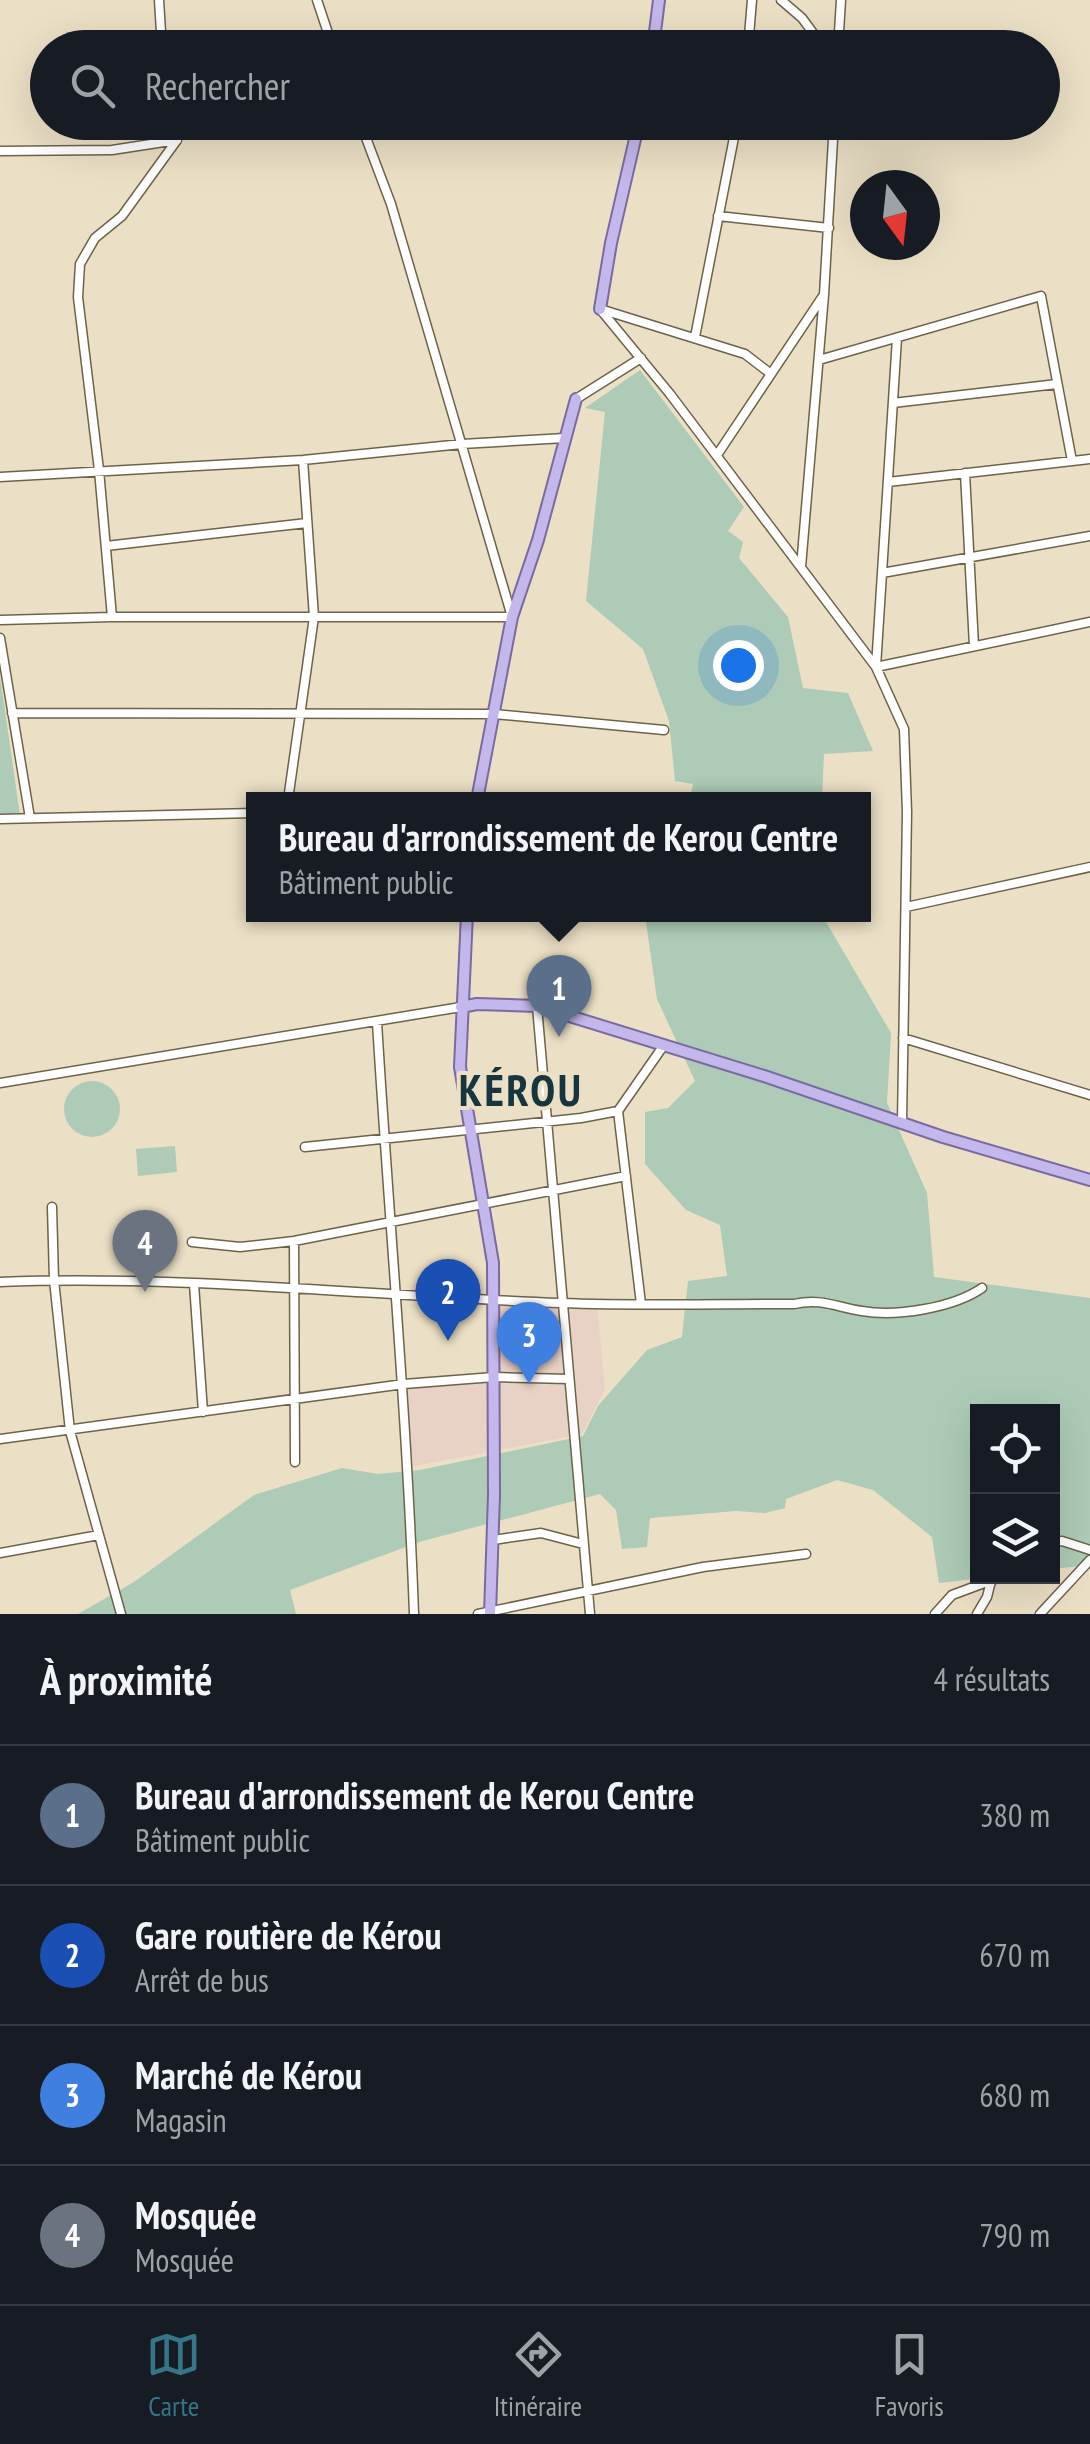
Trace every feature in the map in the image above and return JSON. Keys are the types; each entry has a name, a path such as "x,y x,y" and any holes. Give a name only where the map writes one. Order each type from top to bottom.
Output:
{"main road":[{"path":"655,30 659,0"},
{"path":"600,308 610,243 635,140"},
{"path":"479,792 512,618 538,540 576,399"},
{"path":"466,922 460,1067 493,1264 490,1613"},
{"path":"461,1007 537,1006 1090,1180"}],"street":[{"path":"159,0 161,30"},
{"path":"317,0 327,30"},
{"path":"750,30 752,0"},
{"path":"781,0 811,30"},
{"path":"839,30 841,0"},
{"path":"0,152 112,150 177,140"},
{"path":"112,617 78,296 80,264 96,238 122,216 177,140"},
{"path":"0,620 512,618 392,204 367,140"},
{"path":"695,337 733,140"},
{"path":"802,567 833,140"},
{"path":"718,216 829,228"},
{"path":"717,454 824,295"},
{"path":"819,360 1040,296 1072,461"},
{"path":"600,308 745,354 771,374"},
{"path":"600,308 717,454 876,666 904,729 908,812 902,1123"},
{"path":"876,666 897,338"},
{"path":"576,399 641,358"},
{"path":"893,403 1058,384"},
{"path":"0,477 303,460 565,438"},
{"path":"888,482 1090,459"},
{"path":"289,792 314,617 303,460"},
{"path":"965,473 974,646"},
{"path":"106,546 307,524"},
{"path":"882,573 1090,536"},
{"path":"876,666 1090,622"},
{"path":"0,638 30,818"},
{"path":"12,713 494,714 664,730"},
{"path":"0,819 246,813"},
{"path":"906,907 1090,867"},
{"path":"537,1006 590,1614"},
{"path":"0,1083 461,1007"},
{"path":"376,1022 404,1384 414,1614"},
{"path":"904,1038 1090,1095"},
{"path":"641,1304 618,1111 664,1046"},
{"path":"304,1147 618,1111"},
{"path":"192,1242 240,1247 294,1241 626,1176"},
{"path":"52,1207 54,1280 70,1430 120,1614"},
{"path":"294,1241 295,1462"},
{"path":"0,1282 294,1286 562,1303 794,1304 820,1300 865,1312 904,1314 968,1297 982,1288"},
{"path":"194,1284 203,1412"},
{"path":"0,1439 404,1384 494,1378 568,1379"},
{"path":"493,1540 542,1533 583,1544"},
{"path":"0,1553 100,1536"},
{"path":"1060,1541 1090,1550"},
{"path":"478,1614 703,1568 806,1554"},
{"path":"1040,1614 1090,1560"},
{"path":"935,1614 952,1595 983,1584"},
{"path":"977,1614 990,1584"}],"shaded area":[{"path":"497,1304 597,1306 605,1389 582,1434 410,1467 407,1387 500,1380"}],"green space":[{"path":"640,370 744,507 728,531 743,542 739,558 788,617 803,688 848,693 873,751 824,754 822,792 691,792 693,784 675,781 669,721 643,649 586,601 605,412 585,408"},
{"path":"0,676 20,815 0,815"},
{"path":"646,922 826,922 891,1033 887,1103 927,1193 934,1277 1090,1298 1090,1565 1060,1568 1060,1404 970,1404 970,1579 939,1583 932,1537 873,1490 837,1480 786,1499 785,1508 765,1513 736,1511 650,1518 647,1547 622,1549 616,1510 600,1494 419,1542 290,1590 296,1614 78,1614 134,1582 254,1495 342,1468 378,1474 420,1470 583,1436 598,1406 647,1350 682,1337 688,1281 727,1276 720,1225 686,1210 645,1164 645,1112 668,1108 695,1081 657,999"},
{"path":"92,1081 112,1089 120,1109 112,1129 92,1137 72,1129 64,1109 72,1089"},
{"path":"175,1146 177,1172 138,1176 136,1149"}],"place":[{"name":"Bureau d'arrondissement de Kerou Centre","path":"559,1037"},
{"name":"Mosquée","path":"145,1292"},
{"name":"Gare routière de Kérou","path":"448,1341"},
{"name":"Marché de Kérou","path":"529,1384"}],"district":[{"name":"KÉROU","path":"521,1089"}]}
